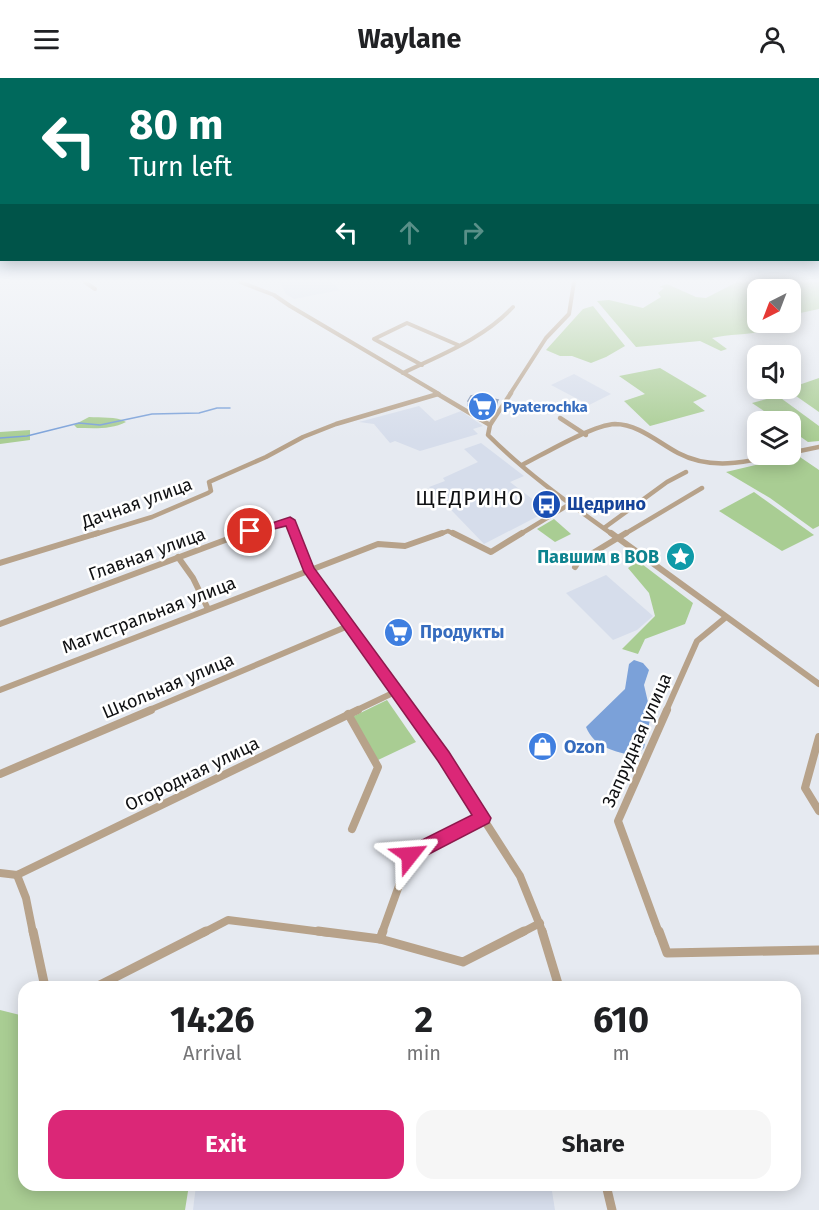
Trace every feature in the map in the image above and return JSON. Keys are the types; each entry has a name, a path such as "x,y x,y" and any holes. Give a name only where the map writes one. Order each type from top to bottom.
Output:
{"street":[{"path":"339,335 490,425"},
{"path":"383,335 374,339 422,365"},
{"path":"434,335 458,345"},
{"path":"403,373 477,335"},
{"path":"549,335 490,425 488,435 570,504 819,684"},
{"name":"Дачная улица","path":"0,563 152,517 211,491 209,482 269,456 303,437 336,424 438,394"},
{"path":"560,418 586,435"},
{"path":"522,465 612,424 636,430 691,459 722,465 747,463"},
{"path":"801,451 819,447"},
{"path":"604,528 667,482 686,472"},
{"path":"576,567 578,562 702,488"},
{"name":"Магистральная улица","path":"0,690 308,569 378,544 389,548 405,546 448,531 491,552 570,504"},
{"name":"Главная улица","path":"0,624 250,531 271,528 290,520 308,569"},
{"path":"178,557 193,578 208,609"},
{"path":"308,569 444,756 520,876 540,923 557,981"},
{"name":"Запрудная улица","path":"725,618 697,641 618,821 667,953 819,950"},
{"name":"Школьная улица","path":"0,774 348,626"},
{"name":"Огородная улица","path":"17,875 396,691"},
{"path":"348,714 378,767 352,828"},
{"path":"819,737 805,788 819,811"},
{"path":"380,939 410,855 483,818"},
{"path":"0,873 17,875 26,898 44,981"},
{"path":"108,981 228,920 380,939 463,962 540,923"},
{"path":"607,1191 612,1210"}],"shaded area":[{"path":"574,374 611,394 589,405 551,385"},
{"path":"419,406 435,421 461,411 483,426 473,429 478,434 420,451 395,441 390,443 374,424 359,422"},
{"path":"481,443 524,476 510,482 548,511 484,544 429,487 445,481 443,478 478,462 464,449"},
{"path":"606,575 653,616 637,630 613,640 566,593"},
{"path":"195,1191 552,1191 555,1210 193,1210"}],"green space":[{"path":"560,335 616,335 625,346 591,363 572,356 560,356 546,350"},
{"path":"626,335 732,335 712,338 727,349 721,351 700,341 636,347"},
{"path":"660,368 707,396 693,402 705,411 650,426 624,401 645,394 619,376"},
{"path":"819,378 819,412 800,399 801,384"},
{"path":"767,399 782,399 798,411 764,411 752,403"},
{"path":"801,413 819,426 819,441 808,442 801,437"},
{"path":"89,417 113,418 126,422 102,428 77,428 74,425"},
{"path":"30,430 30,440 0,444 0,432"},
{"path":"801,458 819,470 819,526 813,529 770,498 726,472 755,465 801,465"},
{"path":"754,492 814,535 782,551 719,511"},
{"path":"554,519 571,534 555,542 537,529"},
{"path":"638,561 693,603 685,624 645,639 638,654 622,649 655,616 649,593 628,568"},
{"path":"387,700 416,742 378,760 352,717"},
{"path":"0,1010 18,1014 18,1191 188,1191 185,1210 0,1210"}],"water":[{"path":"634,660 643,663 649,670 644,685 651,715 644,748 635,756 606,748 594,739 586,727 625,689 629,664"}],"building":[{"path":"471,396 498,400 492,408 468,401"}],"waterway":[{"path":"0,438 27,436 79,423 100,425 152,414 199,413 217,408 230,408"}],"place":[{"name":"Pyaterochka","path":"482,407"},
{"name":"Щедрино","path":"546,504"},
{"name":"Павшим в ВОВ","path":"680,557"},
{"name":"Продукты","path":"399,632"},
{"name":"Ozon","path":"543,747"}],"district":[{"name":"ЩЕДРИНО","path":"470,498"}],"route":[{"path":"250,531 271,528 290,520 308,569 444,756 483,818 410,855"}]}
